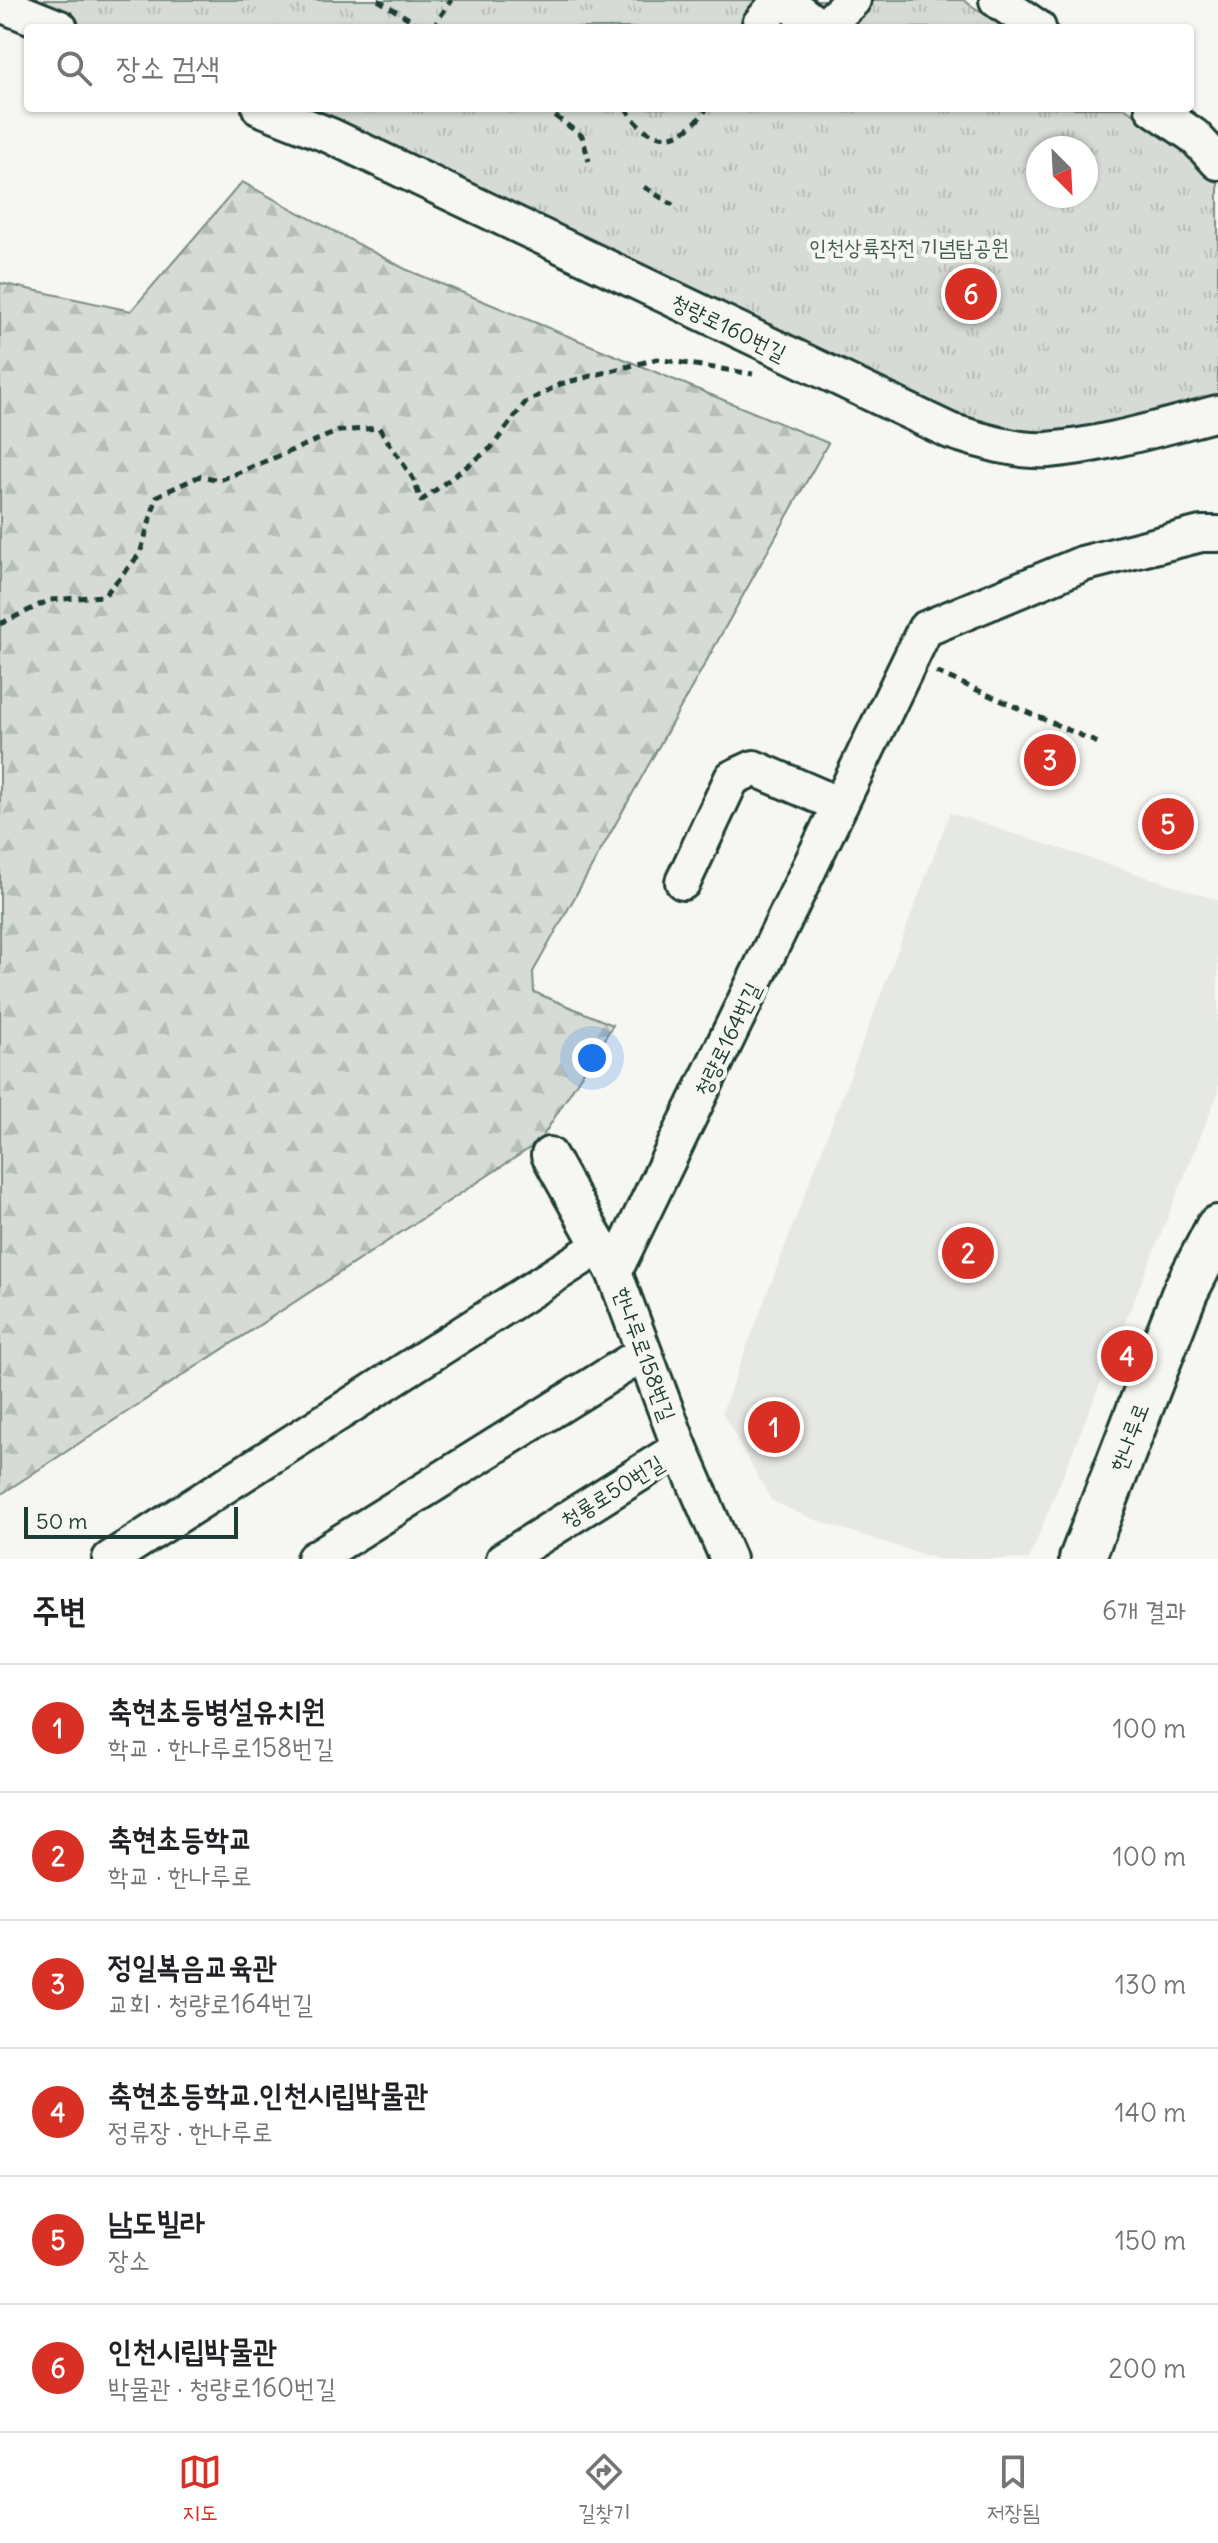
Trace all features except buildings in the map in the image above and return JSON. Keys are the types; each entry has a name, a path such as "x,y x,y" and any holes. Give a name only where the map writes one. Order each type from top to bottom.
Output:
{"main road":[{"name":"한나루로","path":"1082,1559 1185,1292 1218,1228"}],"street":[{"path":"826,24 853,0"},
{"path":"997,0 1032,24"},
{"path":"0,4 50,24"},
{"path":"775,8 813,24"},
{"name":"청량로160번길","path":"270,112 345,143 950,431 991,443 1046,450 1148,431 1218,413"},
{"path":"1159,112 1194,136 1218,162"},
{"name":"청량로164번길","path":"607,1259 840,805 925,629 1068,570 1201,534 1218,534"},
{"path":"683,882 732,778 744,771 754,768 840,805"},
{"name":"한나루로158번길","path":"549,1155 607,1259 680,1448 728,1559"},
{"path":"110,1559 607,1259"},
{"path":"314,1559 644,1353"},
{"name":"청룡로50번길","path":"504,1559 680,1448"}],"path":[{"path":"378,0 417,24"},
{"path":"436,24 451,0"},
{"path":"549,112 582,136 589,161"},
{"path":"628,112 638,129 658,138 680,134 704,112"},
{"path":"644,187 673,205"},
{"path":"0,624 50,600 104,596 140,554 157,496 200,476 220,480 339,431 379,428 414,480 421,501 491,448 525,403 560,384 657,359 763,375"},
{"path":"910,661 1098,743"}],"shaded area":[{"path":"950,813 1218,900 1218,1093 1029,1559 937,1559 807,1517 771,1500 722,1412"}],"green space":[{"path":"20,0 963,0 999,24 76,24"},
{"name":"인천상륙작전 기념탑공원","path":"281,112 1131,112 1185,148 1218,183 1218,400 1047,441 998,435"},
{"path":"242,182 405,269 828,443 533,972 534,992 613,1025 539,1142 0,1495 0,283 131,311"}],"place":[{"name":"인천시립박물관","path":"971,294"},
{"name":"정일복음교육관","path":"1050,760"},
{"name":"남도빌라","path":"1168,824"},
{"name":"축현초등학교","path":"968,1253"},
{"name":"축현초등학교.인천시립박물관","path":"1127,1356"},
{"name":"축현초등병설유치원","path":"774,1427"}]}
